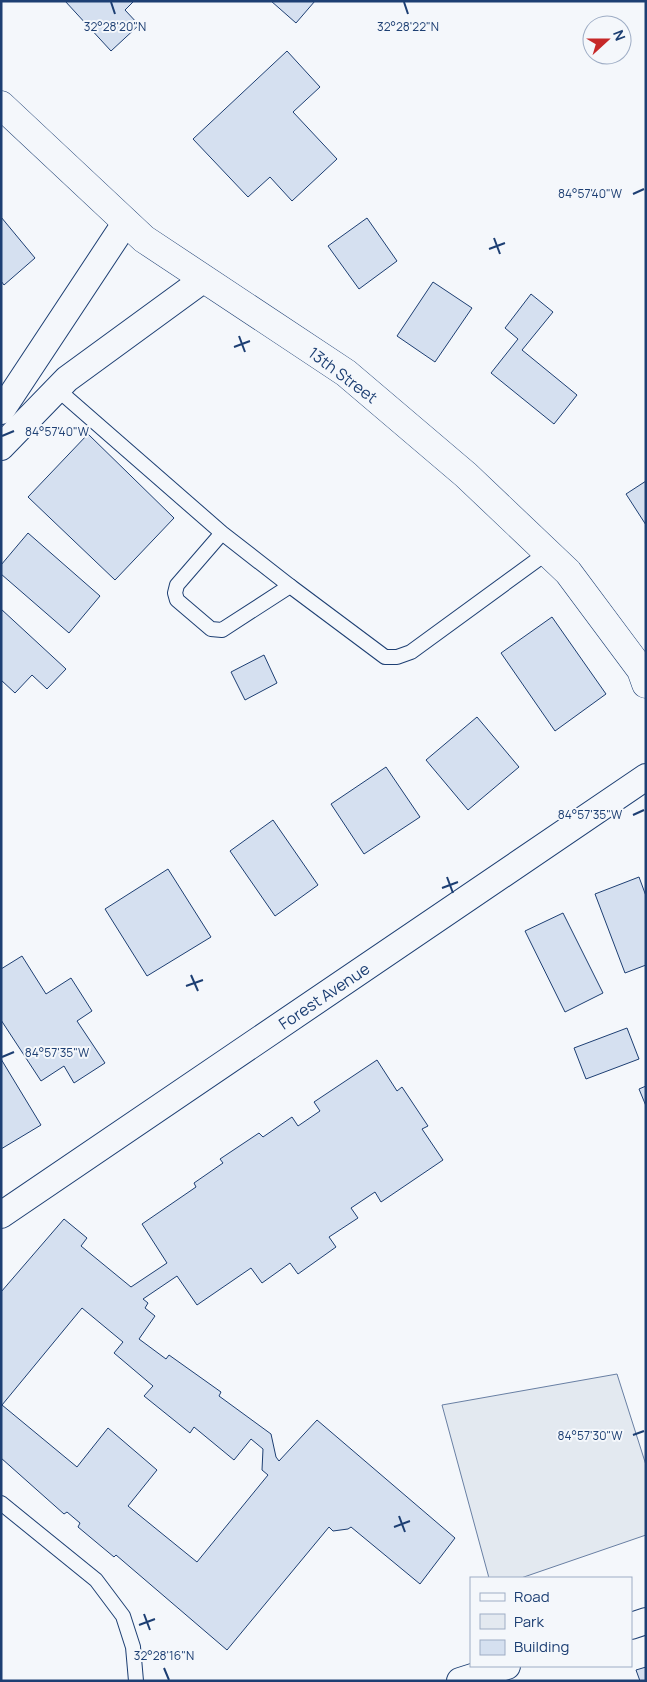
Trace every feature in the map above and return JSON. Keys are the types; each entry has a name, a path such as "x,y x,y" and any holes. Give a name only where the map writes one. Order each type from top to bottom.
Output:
{"main road":[{"name":"13th Street","path":"1,105 144,239 346,374 466,475 548,552 574,580 641,670 646,684"}],"street":[{"path":"1,411 126,222"},
{"path":"1,447 67,379 204,279"},
{"name":"Forest Avenue","path":"1,1215 646,777"},
{"path":"632,1626 646,1621"},
{"path":"460,1681 504,1667"}],"lane":[{"path":"57,389 222,533 385,657 397,657 411,652 548,552"},
{"path":"222,533 177,585 175,594 177,600 211,628 222,630 290,586"},
{"path":"1,1503 96,1580 124,1616 134,1646 136,1681"}],"green space":[{"path":"617,1374 646,1465 646,1535 524,1577 489,1577 442,1405"}],"building":[{"path":"65,1 134,1 125,10 139,25 111,51"},
{"path":"271,1 315,1 296,23"},
{"path":"287,51 320,87 293,112 337,159 292,201 270,177 248,197 193,139"},
{"path":"1,217 35,258 4,285 1,281"},
{"path":"367,218 397,261 359,289 328,246"},
{"path":"433,282 472,308 435,362 397,336"},
{"path":"531,294 553,312 522,350 577,395 554,424 491,373 518,339 505,328"},
{"path":"88,434 174,518 115,580 28,497"},
{"path":"646,481 646,525 626,494"},
{"path":"28,533 100,596 69,633 1,574 1,565"},
{"path":"1,609 66,669 47,689 32,675 15,693 1,680"},
{"path":"552,617 606,694 555,731 501,653"},
{"path":"264,655 277,683 245,700 231,672"},
{"path":"477,717 519,767 468,810 426,760"},
{"path":"386,767 420,817 364,854 331,804"},
{"path":"273,820 318,885 275,916 230,851"},
{"path":"168,869 211,937 147,976 105,909"},
{"path":"639,877 646,896 646,965 625,973 595,894"},
{"path":"563,913 603,993 565,1012 525,931"},
{"path":"22,956 46,994 71,978 92,1011 77,1021 105,1063 74,1083 64,1066 41,1081 1,1020 1,969"},
{"path":"627,1028 639,1059 586,1079 574,1048"},
{"path":"1,1059 41,1125 1,1149"},
{"path":"377,1060 397,1091 402,1087 428,1126 422,1129 443,1160 381,1202 375,1192 351,1208 358,1218 329,1237 336,1247 298,1274 290,1263 262,1283 251,1268 197,1305 177,1276 143,1299 148,1303 145,1308 155,1316 139,1339 166,1359 169,1355 221,1392 219,1396 271,1434 276,1457 279,1461 317,1420 455,1538 420,1584 351,1527 333,1531 329,1527 227,1650 116,1555 114,1557 78,1527 80,1523 67,1512 64,1514 1,1458 1,1292 64,1219 87,1238 81,1246 131,1287 167,1263 142,1224 196,1187 194,1183 223,1163 220,1159 259,1133 263,1137 292,1117 298,1126 320,1111 314,1102","holes":["82,1308 123,1342 114,1353 153,1386 144,1396 190,1433 194,1427 234,1460 251,1439 263,1449 262,1470 268,1475 197,1562 128,1506 157,1470 108,1428 77,1467 2,1405"]},
{"path":"646,1086 646,1106 639,1089"},
{"path":"646,1667 646,1681 640,1681 636,1670"}]}
